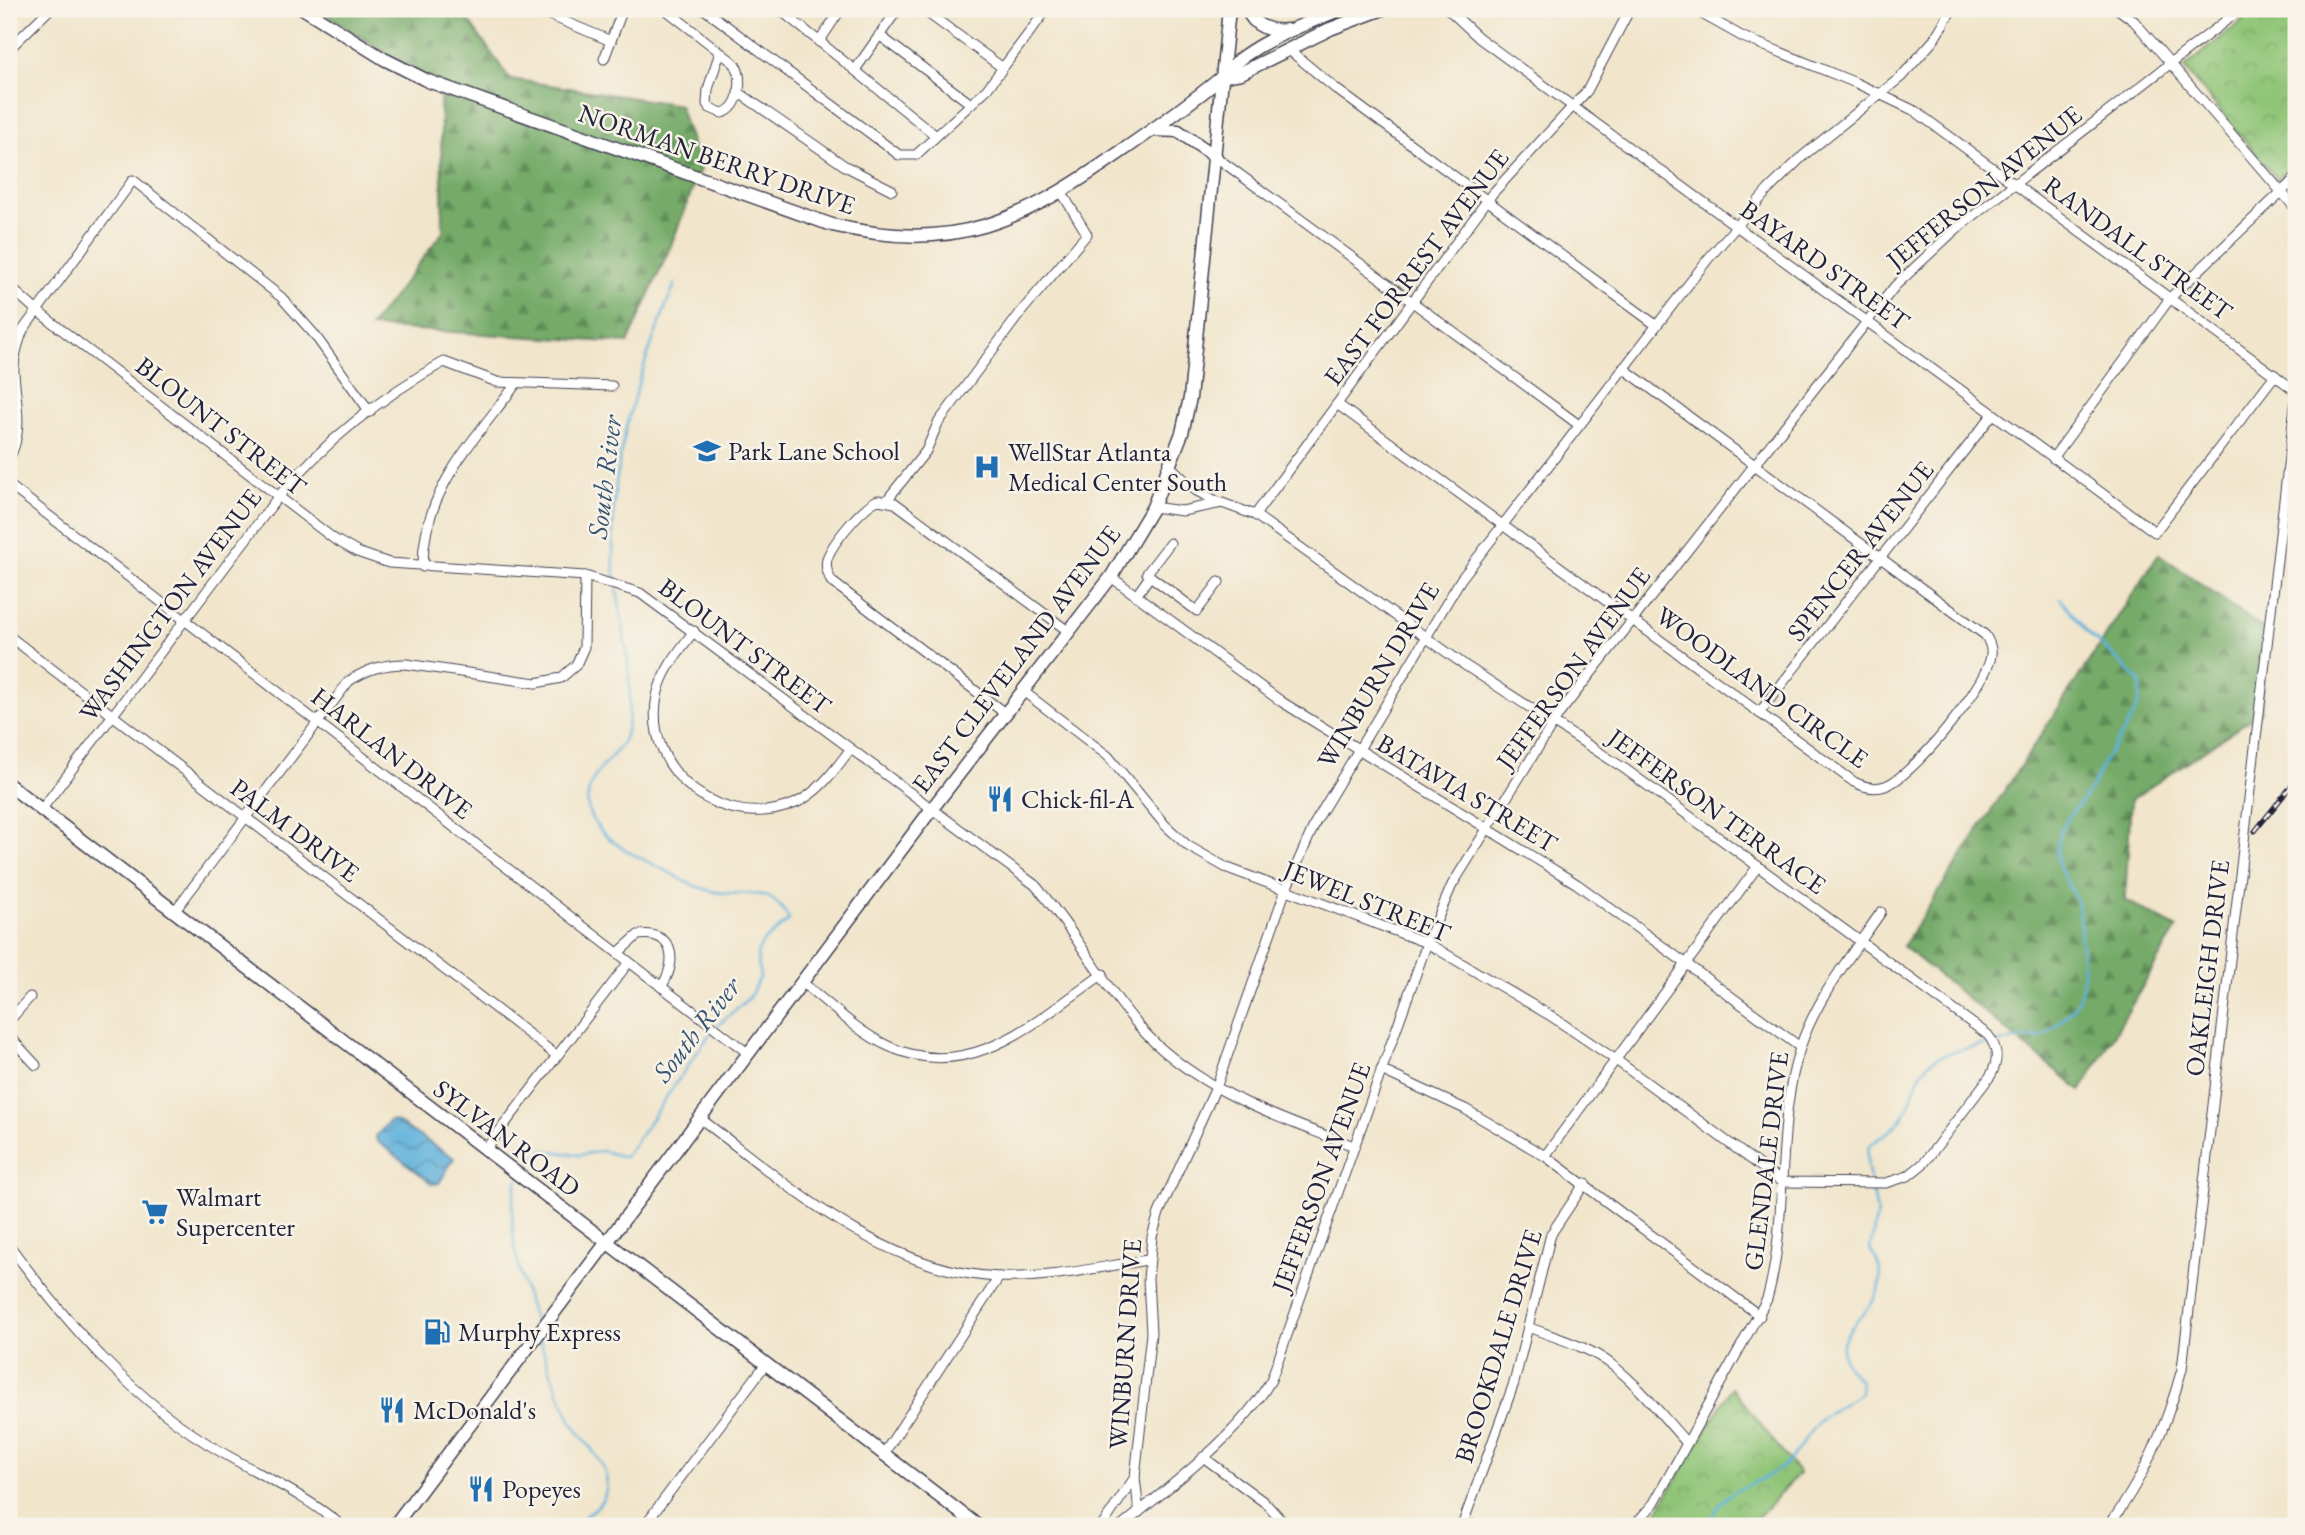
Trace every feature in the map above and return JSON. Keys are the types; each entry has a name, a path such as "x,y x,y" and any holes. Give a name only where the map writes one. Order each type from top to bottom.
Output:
{"main road":[{"name":"NORMAN BERRY DRIVE","path":"304,9 384,59 439,85 831,225 894,236 939,235 982,227 1024,213 1062,193 1150,131 1249,54 1295,29 1341,9"},
{"name":"EAST CLEVELAND AVENUE","path":"394,1526 931,810 1111,577 1153,507 1182,433 1190,398 1229,9"},
{"path":"1247,9 1251,19 1265,29 1295,29"},
{"name":"NORMAN BERRY DRIVE","path":"1223,76 1241,73 1288,49 1383,9"},
{"path":"1150,131 1178,131 1216,157"},
{"name":"SYLVAN ROAD","path":"9,785 978,1526"}],"street":[{"path":"9,49 50,9"},
{"path":"535,9 611,41"},
{"path":"604,59 623,9"},
{"path":"666,9 720,52 740,71 734,105 726,113 714,111 707,104 708,89 720,52"},
{"path":"704,9 899,155 916,155 971,104 1003,68 1046,9"},
{"path":"819,42 841,9"},
{"path":"855,70 898,9"},
{"path":"922,9 1003,68"},
{"name":"BAYARD STREET","path":"1448,9 1479,38 1573,108 2155,532 2275,375"},
{"name":"EAST FORREST AVENUE","path":"1255,515 1488,200 1573,108 1597,75 1630,9"},
{"name":"RANDALL STREET","path":"1693,9 1772,50 1880,93 1916,111 2296,391"},
{"name":"WINBURN DRIVE","path":"1139,1511 1135,1477 1151,1333 1148,1260 1159,1213 1217,1085 1286,889 1316,821 1461,579 1656,325 1735,226 1804,155 1922,56 1952,9"},
{"path":"2118,9 2134,21 2296,209"},
{"name":"JEFFERSON AVENUE","path":"1122,1526 1203,1457 1254,1405 1271,1380 1427,943 1452,886 1554,722 1866,321 1927,254 2241,9"},
{"path":"782,10 935,135"},
{"path":"879,35 971,104"},
{"path":"1288,49 1656,325"},
{"path":"738,92 845,166 892,190"},
{"path":"1216,157 1579,425"},
{"path":"2053,458 2171,297 2280,190 2296,178"},
{"path":"9,459 18,431 14,370 16,350 23,330 133,180 281,297 314,334 370,412"},
{"path":"887,500 926,451 938,423 1014,321 1087,234 1062,193"},
{"name":"BLOUNT STREET","path":"9,286 36,310 278,497 357,552 389,563 423,568 585,576 640,593 694,631 849,751 1035,885 1059,912 1154,1042 1177,1060 1270,1115 1354,1146"},
{"name":"WASHINGTON AVENUE","path":"41,810 183,619 278,497 318,452 370,412 444,362 478,377 516,384"},
{"name":"WOODLAND CIRCLE","path":"1337,404 1854,782 1871,788 1885,786 1897,780 1949,726 1988,666 1991,654 1989,642 1979,628 1623,368"},
{"path":"423,568 425,529 438,492 516,384 612,386"},
{"name":"OAKLEIGH DRIVE","path":"2109,1526 2151,1461 2169,1416 2182,1369 2296,398"},
{"name":"SPENCER AVENUE","path":"1759,713 1993,414"},
{"name":"JEFFERSON TERRACE","path":"1170,466 1195,490 1255,515 1425,637 1625,769 1988,1035 1996,1049 1996,1067 1924,1163 1908,1176 1886,1183 1782,1182"},
{"name":"HARLAN DRIVE","path":"9,485 749,1054"},
{"path":"1006,714 831,581 826,569 828,556 862,509 868,503 887,500 895,503 1068,631"},
{"path":"1153,507 1182,511 1222,503"},
{"path":"1170,543 1147,573 1150,576 1197,611 1219,582"},
{"path":"174,912 349,681 384,664 406,664 536,683 561,678 576,665 584,647 585,576"},
{"path":"1136,596 1150,576"},
{"name":"BATAVIA STREET","path":"1111,577 1282,702 1356,751 1577,884 1800,1047"},
{"path":"694,631 664,674 655,714 657,735 664,756 677,776 692,790 712,803 732,810 778,810 816,790 849,751"},
{"name":"PALM DRIVE","path":"9,636 556,1055"},
{"name":"JEWEL STREET","path":"1023,691 1108,756 1165,825 1188,846 1226,867 1427,943 1551,1016 1616,1060 1782,1182"},
{"path":"1545,1156 1758,866"},
{"name":"GLENDALE DRIVE","path":"1634,1526 1654,1503 1686,1442 1760,1316 1776,1269 1790,1104 1800,1047 1821,1000 1881,912"},
{"path":"618,953 638,935 650,936 664,942 671,951 673,964 661,986"},
{"path":"485,1150 629,962"},
{"path":"803,983 888,1046 909,1054 951,1060 976,1055 1001,1042 1103,974"},
{"path":"9,1021 30,997"},
{"path":"9,1036 36,1065"},
{"path":"1381,1070 1465,1109 1545,1156 1585,1183 1760,1316"},
{"path":"701,1119 812,1203 863,1233 937,1264 999,1277 1036,1275 1148,1260"},
{"name":"BROOKDALE DRIVE","path":"1463,1525 1514,1382 1551,1234 1585,1183"},
{"path":"9,1245 76,1331 164,1413 223,1454 315,1503 342,1526"},
{"path":"883,1455 999,1277"},
{"path":"1528,1327 1590,1351 1611,1364 1659,1408 1686,1442"},
{"path":"644,1526 765,1365"},
{"path":"1203,1457 1268,1506 1287,1526"},
{"path":"1102,1526 1135,1477"},
{"path":"1463,1525 1490,1526"}],"green space":[{"path":"317,9 460,9 510,79 679,105 700,169 672,243 628,343 370,327 443,232 440,88"},
{"path":"2257,9 2296,9 2296,164 2277,179 2184,68"},
{"path":"2159,554 2265,630 2261,712 2131,800 2125,900 2177,928 2081,1091 1903,946"},
{"path":"1732,1387 1799,1474 1749,1526 1642,1526 1656,1513"}],"water":[{"path":"390,1121 397,1122 454,1158 439,1183 433,1184 377,1141 376,1136"}],"waterway":[{"name":"South River","path":"616,583 613,544 618,468 647,356 675,284"},
{"name":"South River","path":"617,589 627,658 629,710 622,743 600,769 588,794 589,811 596,825 624,849 693,885 716,892 766,896 782,908 789,920 762,943 757,954 760,977 749,998 717,1026"},
{"path":"1870,1180 1867,1155 1869,1148 1899,1122 1908,1107 1916,1083 1931,1062 1962,1049 2042,1035 2071,1011 2081,991 2083,968 2079,916 2075,898 2058,861 2058,840 2069,817 2090,790 2130,721 2138,702 2140,681 2087,632 2060,598"},
{"name":"South River","path":"521,1173 543,1150 579,1155 602,1151 625,1157 712,1031"},
{"name":"South River","path":"518,1179 512,1216 513,1236 537,1330"},
{"path":"1709,1526 1715,1512 1730,1494 1782,1467 1793,1457 1820,1420 1861,1393 1860,1381 1845,1362 1843,1345 1849,1331 1871,1304 1879,1289 1880,1271 1870,1249 1877,1214 1872,1186"},
{"name":"South River","path":"540,1340 571,1420 602,1464 607,1484 602,1500 577,1526"}],"railway":[{"path":"2255,831 2296,780"}],"place":[{"name":"Park Lane School","path":"707,451"},
{"name":"WellStar Atlanta Medical Center South","path":"987,467"},
{"name":"Chick-fil-A","path":"1000,799"},
{"name":"Walmart Supercenter","path":"155,1212"},
{"name":"Murphy Express","path":"437,1332"},
{"name":"McDonald's","path":"392,1410"},
{"name":"Popeyes","path":"481,1489"}]}
